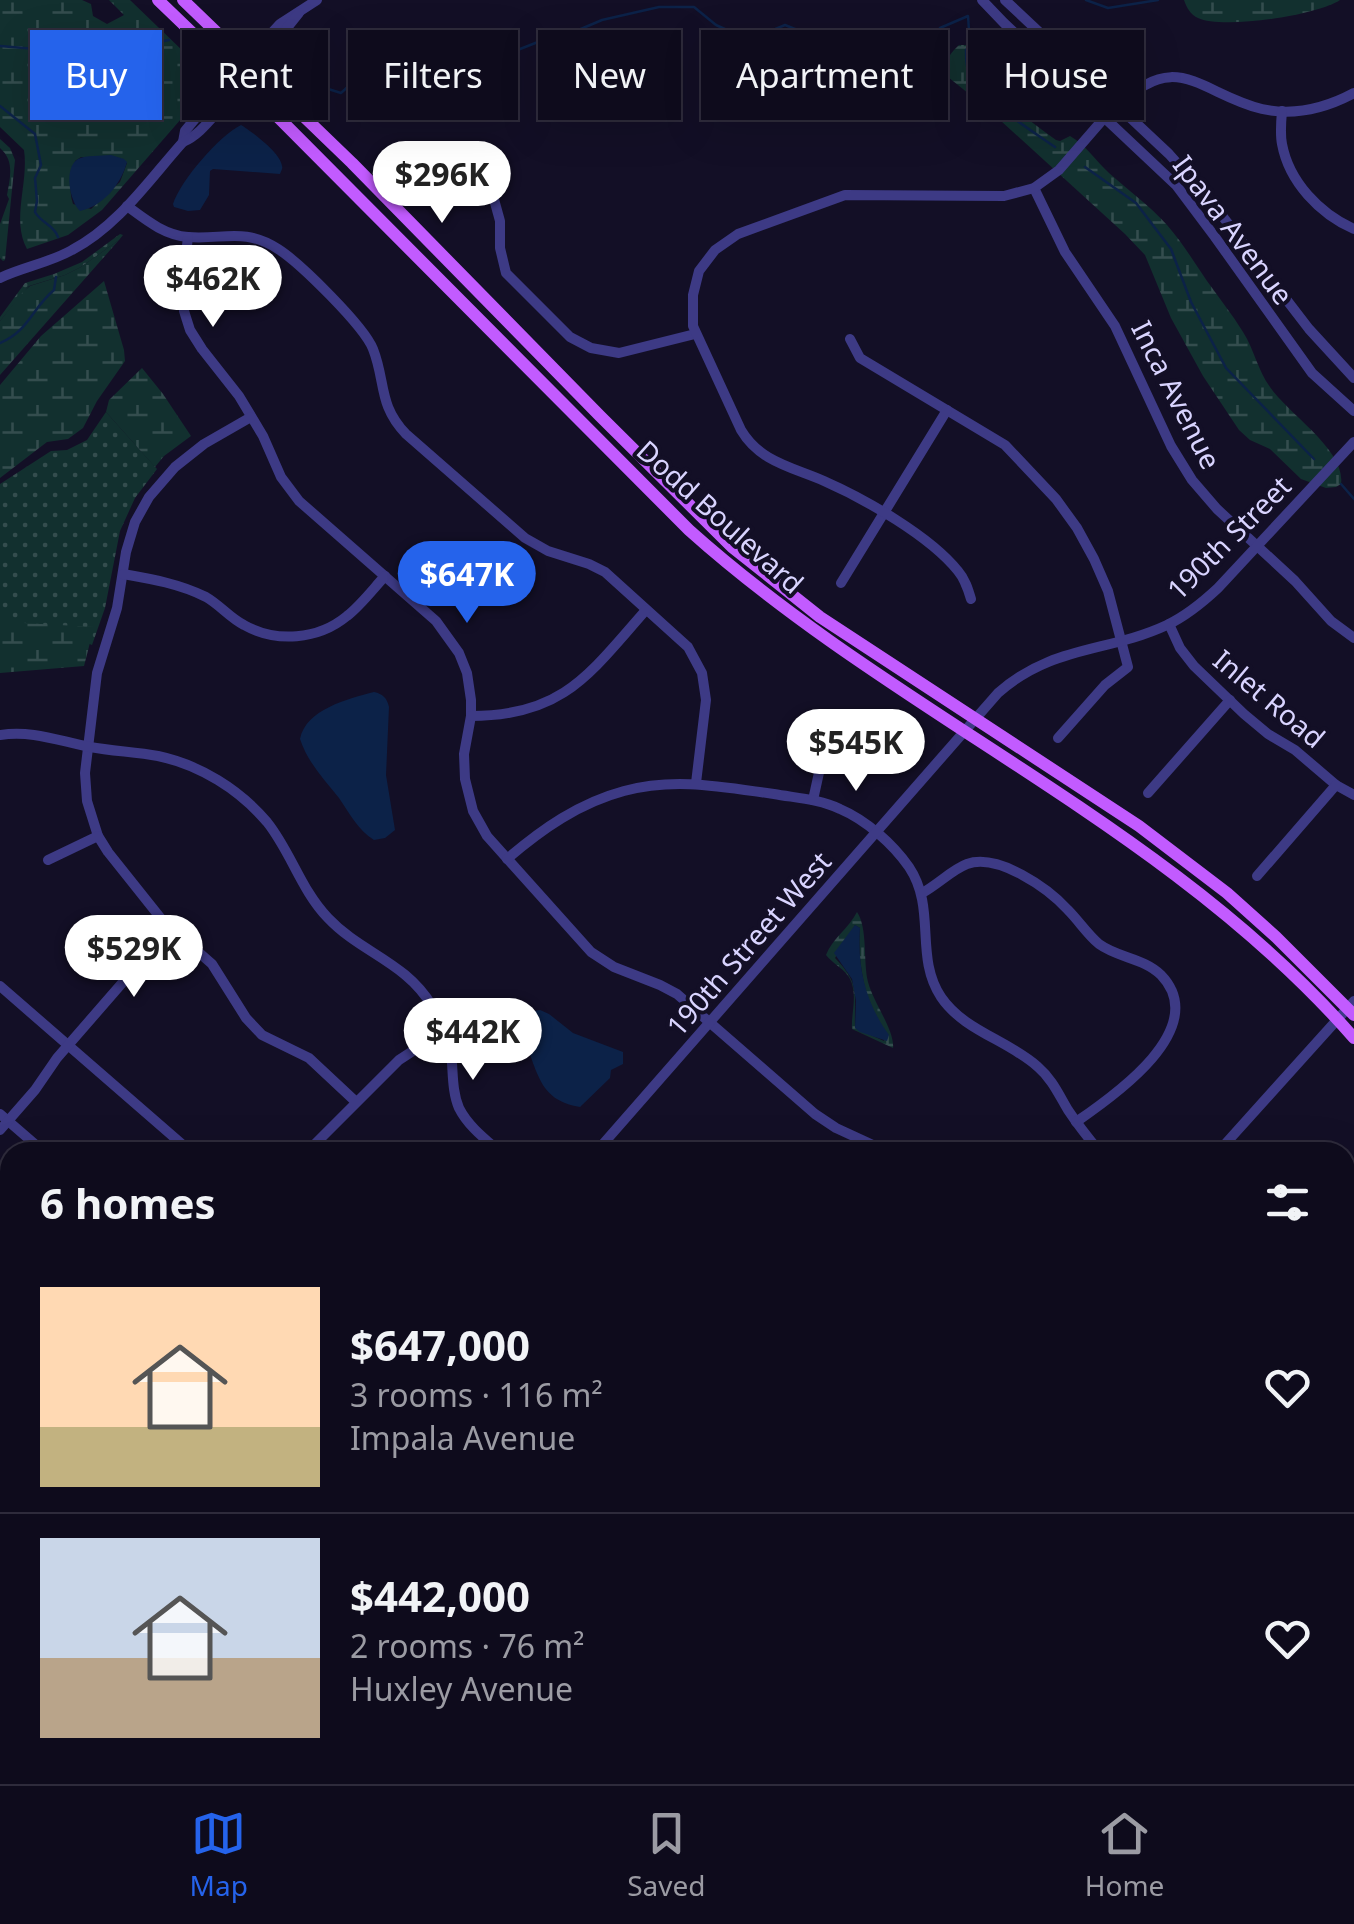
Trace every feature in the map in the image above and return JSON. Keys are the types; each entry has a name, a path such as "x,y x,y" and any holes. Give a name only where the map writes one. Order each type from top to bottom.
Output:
{"main road":[{"name":"Dodd Boulevard","path":"158,0 189,30"},
{"path":"168,0 200,30"},
{"name":"Dodd Boulevard","path":"183,0 214,30"},
{"name":"Dodd Boulevard","path":"281,120 714,553 826,639 1180,877 1237,923 1354,1038"},
{"path":"297,120 340,160 352,164"},
{"name":"Dodd Boulevard","path":"307,120 732,547 820,617 1139,826 1223,890 1352,1008"}],"street":[{"path":"274,30 317,0"},
{"name":"Ipava Avenue","path":"982,0 1012,30"},
{"name":"Ipava Avenue","path":"1005,0 1037,30"},
{"path":"285,30 300,12"},
{"path":"1144,85 1173,77 1191,78 1243,103 1282,111 1322,106 1354,92"},
{"path":"1282,111 1282,144 1294,176 1328,216 1354,229"},
{"path":"183,142 185,131 194,120"},
{"path":"0,278 76,248 104,230 183,142 192,139 210,120"},
{"path":"971,599 962,577 920,537 832,485 759,453 741,430 695,334 693,295 698,271 715,250 738,234 845,196 1004,196 1034,188 1059,170 1102,120"},
{"name":"Ipava Avenue","path":"1108,120 1177,187 1312,374 1354,411"},
{"name":"Ipava Avenue","path":"1132,120 1184,171 1309,329 1354,378"},
{"name":"Inca Avenue","path":"1034,188 1065,252 1115,326 1190,479 1217,509 1296,580 1331,622 1354,638"},
{"path":"492,192 506,273 570,337 591,348 619,353 695,334"},
{"path":"127,206 153,226 188,237 250,237 289,257 363,330 376,356 386,403 406,434 524,538 548,552 605,572 688,647 702,673 706,710 696,783"},
{"path":"188,237 182,288 188,326 252,417 291,492 436,621 453,641 467,672 471,716 464,754 467,792 483,830 592,952 614,967 677,994 815,1114 866,1142"},
{"path":"850,339 860,358 1005,445 1056,499 1094,559 1108,591 1128,666 1105,685 1058,738"},
{"path":"841,583 947,410"},
{"path":"252,417 192,453 166,475 144,504 132,531 116,608 98,666 86,791 98,836 170,928 212,964 240,1010 262,1035 308,1058 356,1101"},
{"name":"190th Street","path":"975,719 1003,689 1036,666 1070,652 1169,624 1207,599 1354,442"},
{"path":"123,574 188,590 215,603 248,628 284,637 310,635 335,624 351,613 385,576"},
{"path":"471,716 516,713 563,694 586,678 646,610"},
{"name":"Inlet Road","path":"1169,624 1187,658 1230,700 1336,786 1354,795"},
{"path":"1148,794 1230,700"},
{"name":"190th Street West","path":"605,1142 975,719"},
{"path":"813,800 822,758 837,720"},
{"path":"0,735 35,734 158,756 219,781 240,796 276,835 320,910 345,934 411,978 432,1006 446,1037 458,1104 486,1141"},
{"path":"508,859 551,824 602,798 650,786 696,783 813,800 845,811 904,861 922,892 926,958 940,996 967,1023 1007,1044 1038,1067 1092,1142"},
{"path":"1257,876 1336,786"},
{"path":"48,860 98,836"},
{"path":"922,892 966,864 984,861 1002,865 1062,904 1104,948 1148,966 1166,982 1175,1007 1166,1040 1124,1088 1076,1122"},
{"path":"31,1142 3,1121 36,1090 53,1063 170,928"},
{"path":"0,986 179,1142"},
{"path":"1227,1142 1352,1008"},
{"path":"317,1142 405,1054 446,1037"}],"green space":[{"path":"0,0 82,0 91,4 93,16 107,24 124,15 109,0 130,0 161,30 30,30 30,120 162,120 162,31 182,50 182,118 102,210 68,235 27,249 20,226 24,150 0,127","holes":["81,157 127,163 120,182 91,209 73,204 71,182 75,161"]},
{"path":"1184,0 1340,0 1292,15 1228,22 1198,18"},
{"path":"959,45 968,45 968,93 948,77 950,55"},
{"path":"1000,120 1030,120 1060,141 1070,136 1167,225 1239,325 1270,387 1335,458 1341,484 1326,488 1301,479 1270,449 1239,430 1171,318 1145,255"},
{"path":"0,139 15,160 3,261 0,224 9,199 10,170"},
{"path":"123,235 119,240 81,267 29,286 0,321 25,283 82,262"},
{"path":"119,240 0,375 0,321 23,292 81,267"},
{"path":"104,281 125,361 83,428 68,439 47,442 0,478 0,385 41,336"},
{"path":"142,368 191,436 155,467 106,412 109,400"},
{"path":"106,412 157,469 135,498 120,531 105,608 92,645 71,636 0,632 0,484 51,451 67,450 87,440"},
{"path":"0,613 24,623 94,627 84,666 0,673"},
{"path":"857,912 863,927 868,982 891,1033 893,1048 852,1029 854,998 850,980 852,983 855,998 855,1028 884,1041 863,978 860,928 855,925 835,958 848,977 826,955"}],"water":[{"path":"241,125 277,155 282,167 280,174 213,169 209,195 200,210 174,207 177,194 202,160"},
{"path":"111,155 127,162 120,178 104,199 80,211 70,185 73,163 85,157"},
{"path":"374,692 384,697 389,707 386,775 395,830 374,840 359,827 317,770 300,739 310,720 319,713"},
{"path":"855,925 860,928 865,985 874,1011 889,1035 887,1041 855,1028 852,979 834,953"},
{"path":"540,1010 573,1033 623,1052 623,1064 611,1070 610,1078 580,1107 551,1095 537,1072 517,1022 524,1014"}],"waterway":[{"path":"1086,0 1108,8 1158,0"},
{"path":"328,89 341,93 388,50 477,41 515,51 602,20 659,7 694,7 716,25 749,40 785,25 852,52 869,75 885,88 940,28 968,16 967,65 976,84 997,105 1055,147"},
{"path":"0,46 59,51 103,64 148,44 169,40"},
{"path":"0,106 35,134 41,165 35,178 35,212 58,237"},
{"path":"1085,167 1136,203 1171,249 1191,302 1226,368 1314,459"},
{"path":"0,343 24,326 54,290 56,277"},
{"path":"1341,484 1354,499"}]}
